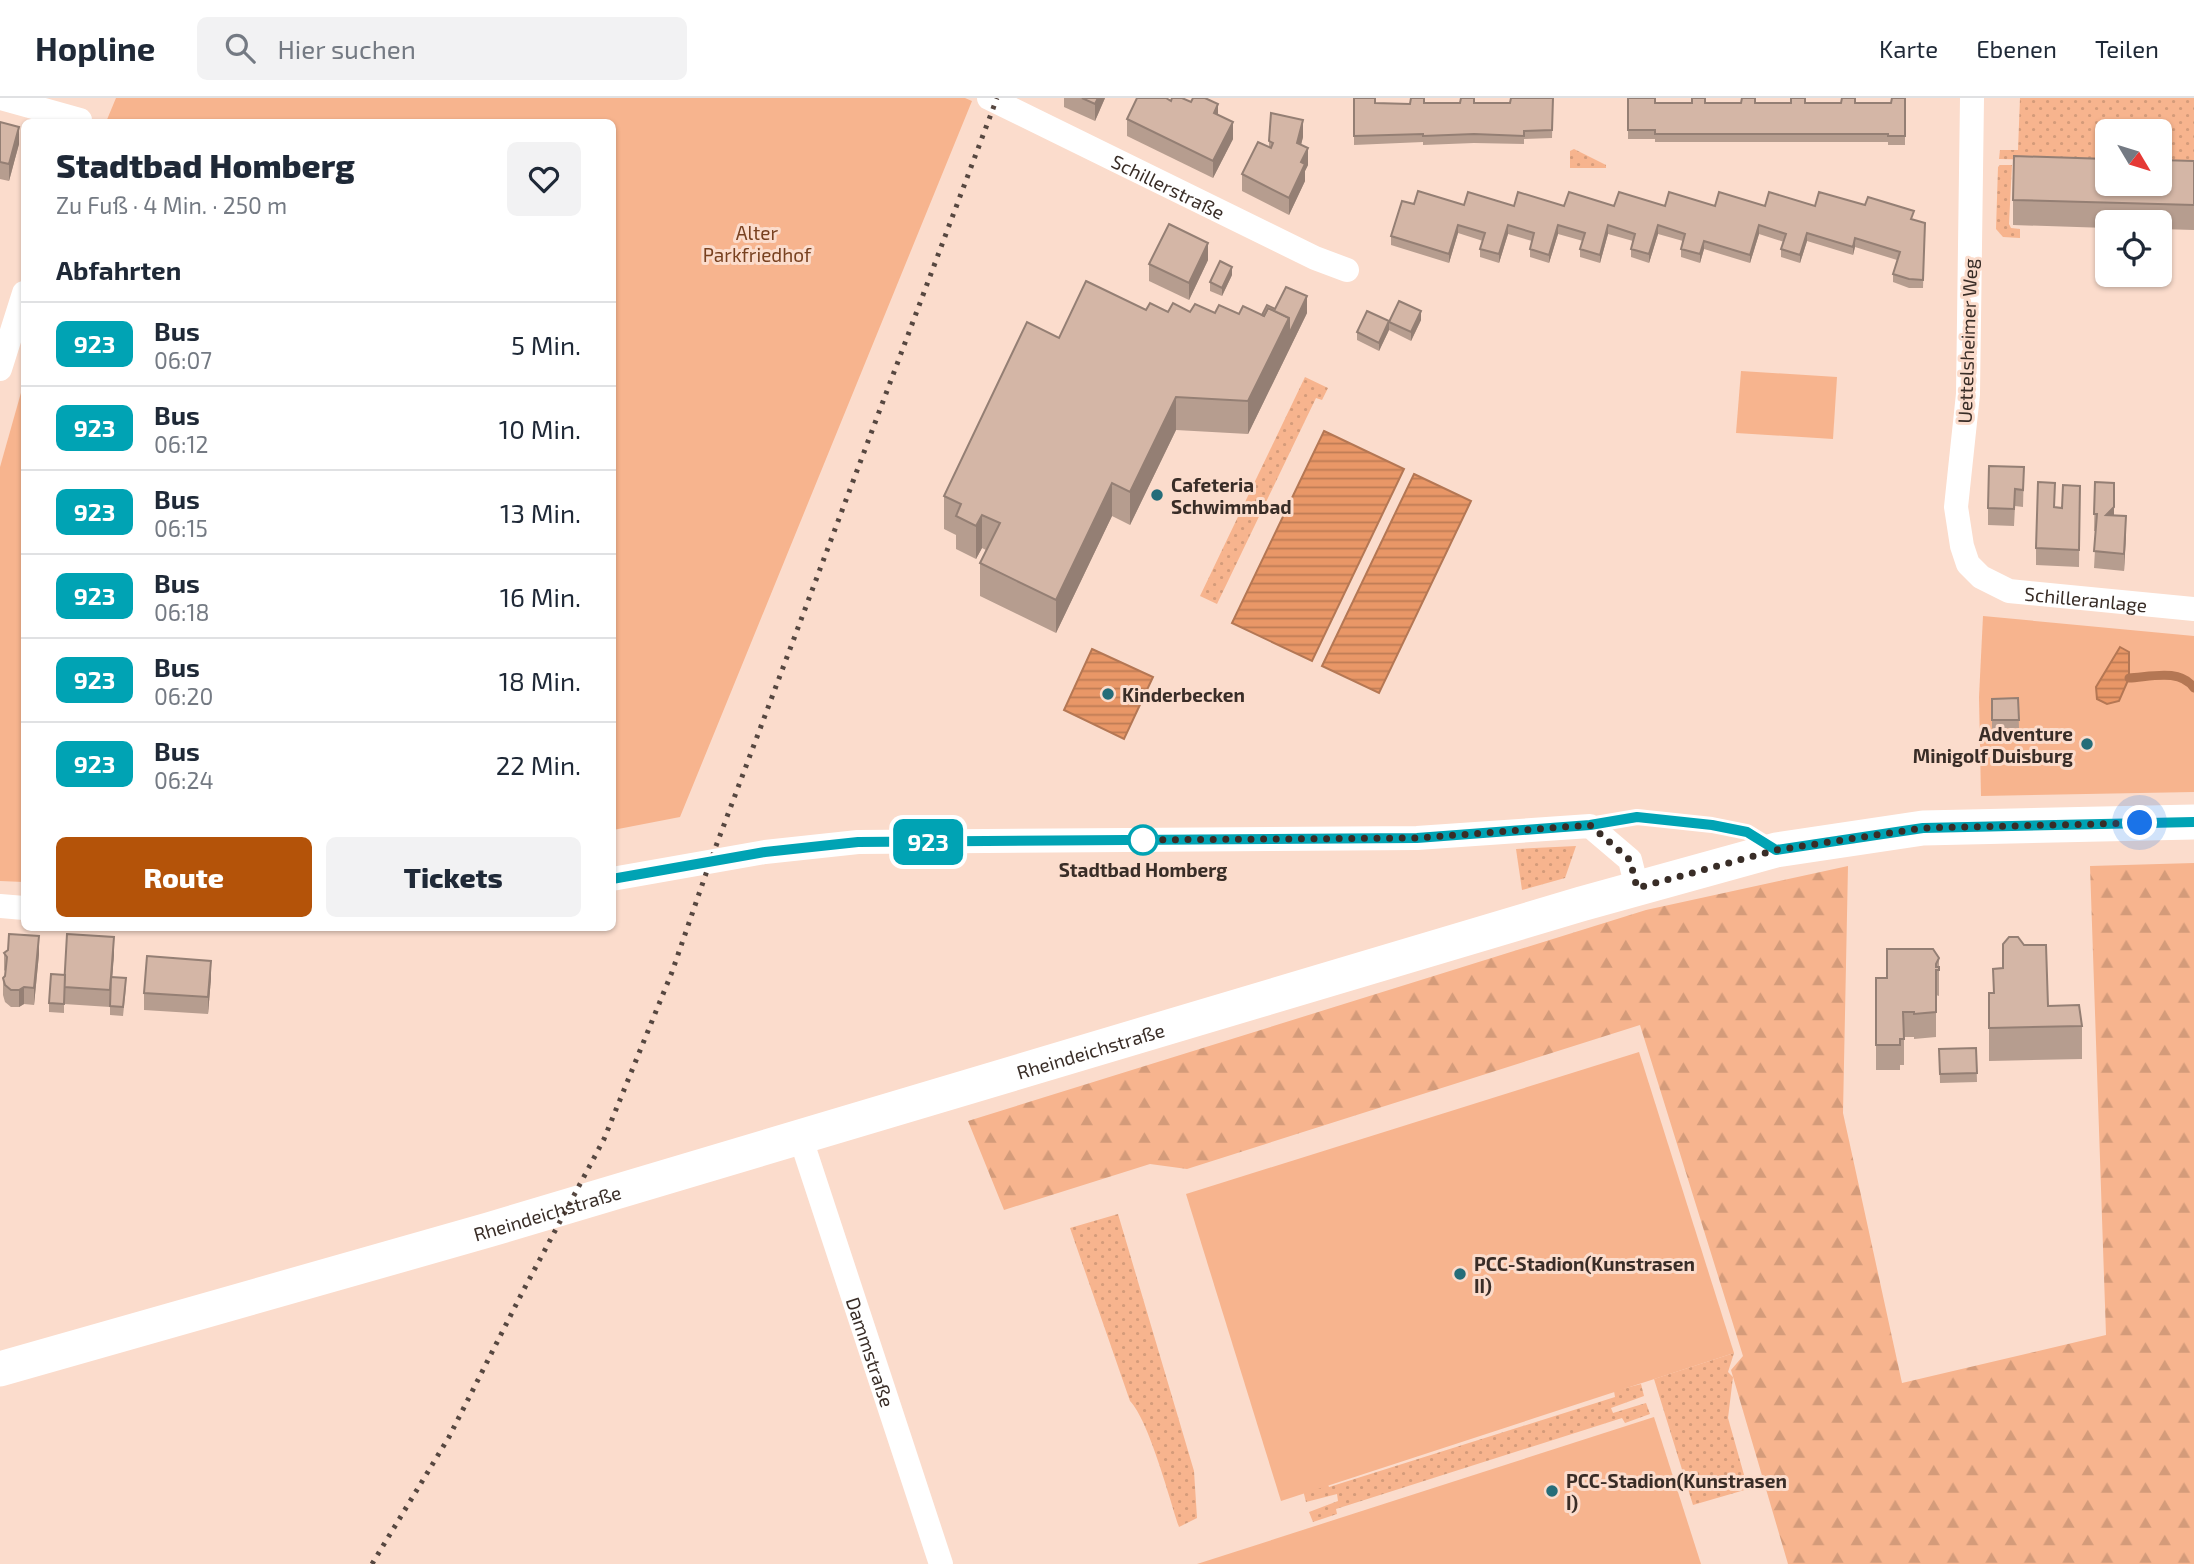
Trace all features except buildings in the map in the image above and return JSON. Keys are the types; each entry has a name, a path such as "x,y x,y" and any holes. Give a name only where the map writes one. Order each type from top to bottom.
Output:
{"main road":[{"name":"Rheindeichstraße","path":"0,1369 801,1139 1637,888 1776,850 1923,828 2194,822"}],"street":[{"path":"1,98 82,113"},
{"name":"Schillerstraße","path":"989,98 1315,258 1347,271"},
{"name":"Uettelsheimer Weg","path":"1972,98 1968,394 1956,507 1962,546 1968,564 1981,577"},
{"path":"0,369 21,302"},
{"name":"Schilleranlage","path":"1981,577 2009,591 2194,609"},
{"path":"616,878 765,852 858,842 1417,838 1590,825 1630,860 1637,888"},
{"path":"0,906 21,908"},
{"name":"Dammstraße","path":"801,1139 941,1564"}],"green space":[{"name":"Alter Parkfriedhof","path":"116,98 965,98 972,101 680,817 616,829 616,119 107,119"},
{"path":"2020,98 2194,98 2194,163 2172,162 2172,119 2095,119 2095,161 1999,159 2000,150 2018,150"},
{"path":"1574,149 1606,165 1606,168 1570,168 1570,151"},
{"path":"2000,165 2012,165 2009,224 2011,228 2020,229 2020,238 2003,237 1996,229"},
{"path":"1741,371 1837,377 1833,439 1736,433"},
{"path":"1305,377 1328,388 1322,400 1316,398 1217,604 1200,596"},
{"path":"21,393 21,882 0,881 0,467"},
{"name":"Adventure Minigolf Duisburg","path":"1983,616 2194,636 2194,792 1981,796 1979,697"},
{"path":"1576,846 1565,878 1522,890 1516,849"},
{"path":"2194,863 2194,1564 1788,1564 1731,1370 1743,1356 1640,1025 1187,1169 1150,1164 1004,1210 968,1121 1646,910 1848,866 1843,1113 1902,1383 2106,1335 2090,866"},
{"name":"PCC-Stadion(Kunstrasen II)","path":"1639,1052 1734,1353 1281,1501 1186,1194"},
{"path":"1118,1214 1194,1471 1197,1518 1179,1527 1151,1442 1130,1401 1070,1228"},
{"path":"1734,1353 1728,1372 1733,1377 1728,1418 1748,1489 1693,1505 1654,1379"},
{"path":"1641,1384 1644,1396 1611,1408 1613,1413 1646,1403 1650,1414 1625,1423 1622,1418 1336,1509 1337,1514 1313,1522 1309,1512 1338,1501 1337,1494 1306,1502 1303,1490 1327,1482 1329,1487 1615,1397 1614,1391"},
{"name":"PCC-Stadion(Kunstrasen I)","path":"1654,1417 1701,1564 1197,1564"}],"shaded area":[{"path":"1324,431 1404,469 1312,661 1232,623"},
{"path":"1414,474 1471,501 1379,693 1322,666"},
{"path":"2120,647 2129,652 2129,678 2119,701 2107,704 2097,699 2096,687"},
{"name":"Kinderbecken","path":"1092,649 1153,677 1124,739 1064,710"}],"waterway":[{"path":"2129,678 2173,676 2181,678 2194,688"}],"railway":[{"path":"372,1564 449,1437 604,1139 672,972 710,862 997,98"}],"bus line":[{"name":"923","path":"616,878 765,852 858,842 1417,838 1590,825 1637,817 1712,825 1747,832 1776,850 1923,828 2194,822"}],"place":[{"name":"Cafeteria Schwimmbad","path":"1157,495"},
{"name":"Kinderbecken","path":"1108,694"},
{"name":"Adventure Minigolf Duisburg","path":"2087,744"},
{"name":"Stadtbad Homberg","path":"1143,840"},
{"name":"PCC-Stadion(Kunstrasen II)","path":"1460,1274"},
{"name":"PCC-Stadion(Kunstrasen I)","path":"1552,1491"}],"route":[{"path":"1143,840 1134,840 1417,838 1590,825 1630,860 1637,888 1776,850 1923,828 2140,823"}]}
